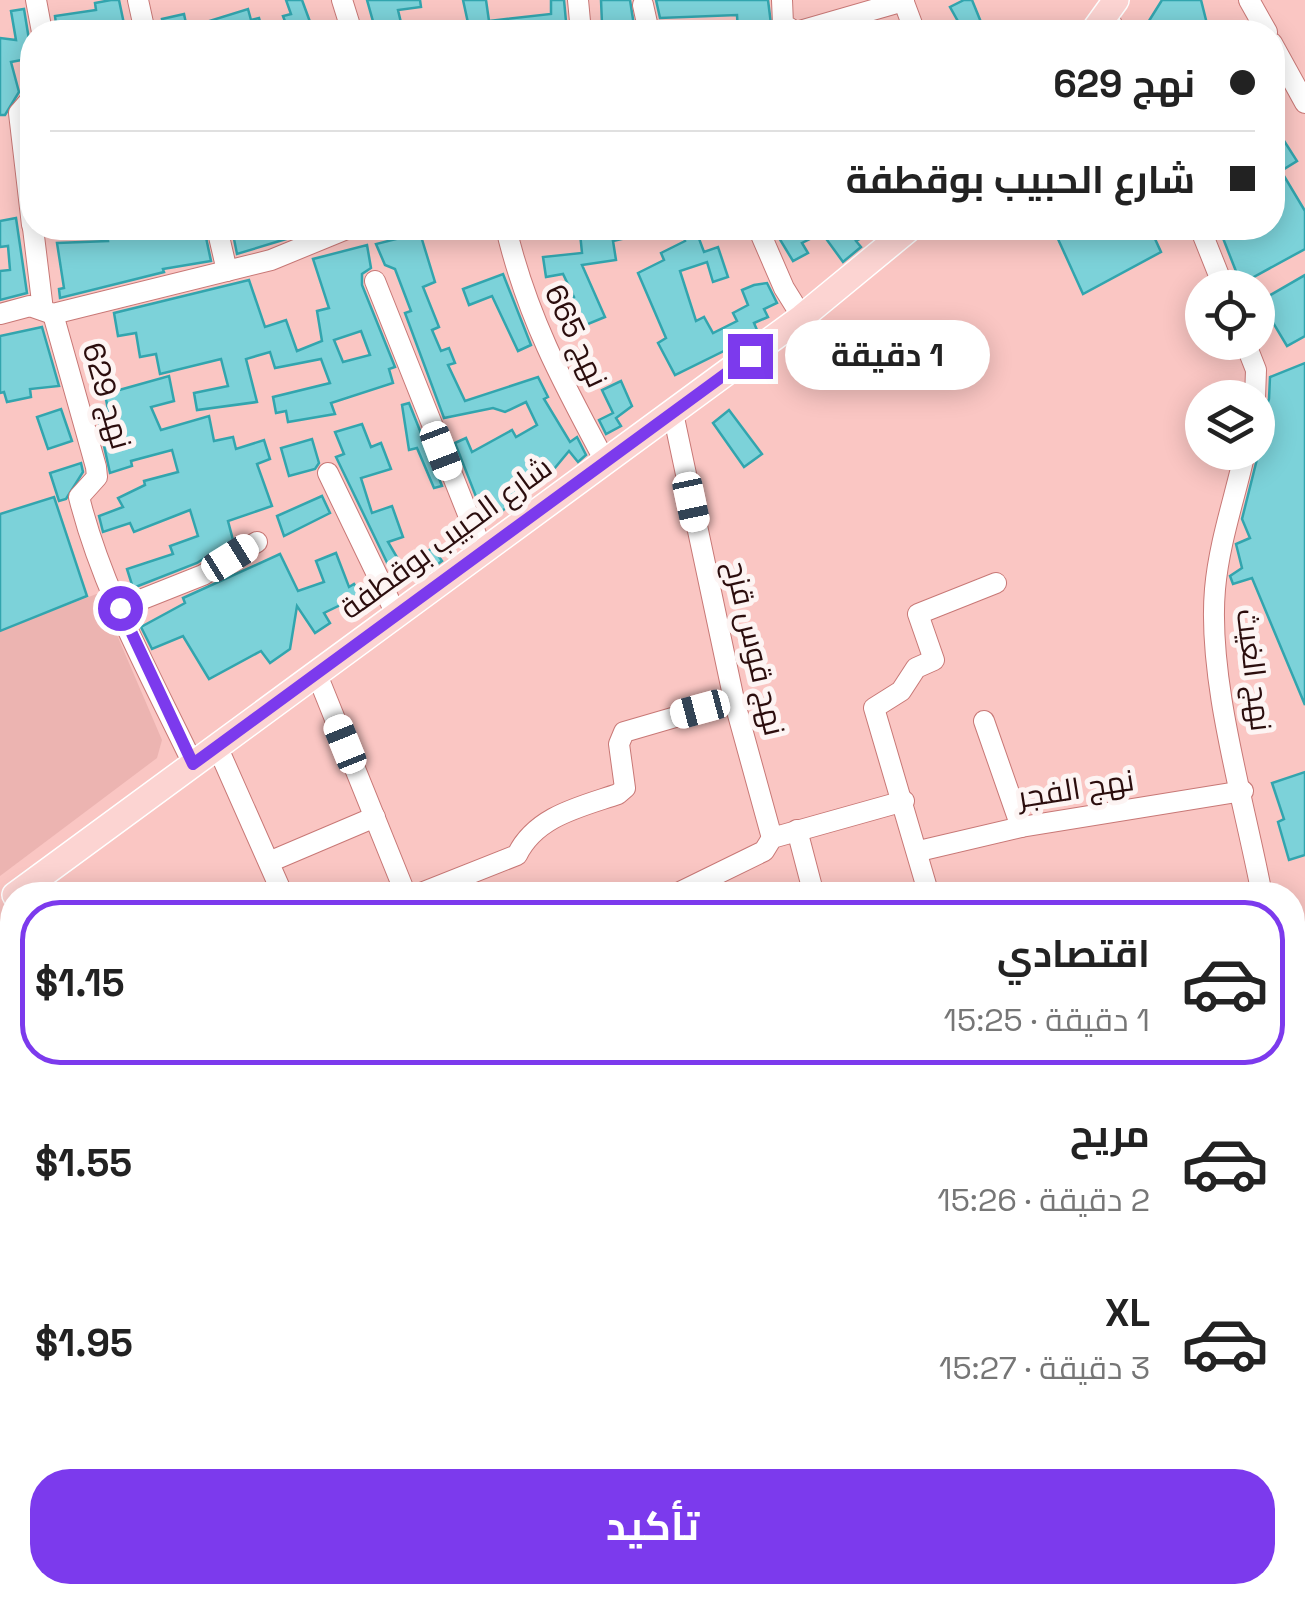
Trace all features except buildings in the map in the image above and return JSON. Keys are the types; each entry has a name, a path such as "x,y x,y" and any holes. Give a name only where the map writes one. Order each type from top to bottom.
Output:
{"main road":[{"name":"شارع الحبيب بوقطفة","path":"33,882 606,463 802,317 895,240"}],"street":[{"path":"837,20 903,1"},
{"path":"644,4 647,20"},
{"path":"1285,67 1305,103"},
{"path":"35,240 48,312"},
{"path":"220,240 227,271"},
{"path":"0,314 30,306 48,312 227,271 270,260 319,240"},
{"name":"نهج 665","path":"509,240 520,289 538,336 606,463"},
{"path":"763,240 784,288 802,317"},
{"path":"1205,240 1217,270"},
{"path":"375,281 482,552"},
{"name":"نهج 629","path":"48,312 96,467 96,476 78,498 120,608 193,764"},
{"name":"نهج قوس قزح","path":"673,413 734,700 772,838"},
{"name":"نهج الغيث","path":"1240,470 1215,590 1222,683 1260,882"},
{"path":"328,473 396,614"},
{"path":"120,608 204,576 257,542"},
{"path":"926,882 874,708 902,692 916,668 934,660 918,614 996,583"},
{"path":"316,672 402,882"},
{"path":"441,882 517,855 527,834 563,812 618,794 625,788 619,744 624,732 734,700"},
{"path":"984,721 1021,827"},
{"path":"217,746 278,882"},
{"name":"نهج الفجر","path":"919,851 1021,827 1243,790"},
{"path":"713,882 764,851 772,838 904,801"},
{"path":"269,862 374,817"},
{"path":"797,830 811,882"}],"shaded area":[{"path":"99,593 162,740 157,758 0,876 0,631"}],"route":[{"path":"120,608 193,764 750,356"}]}
